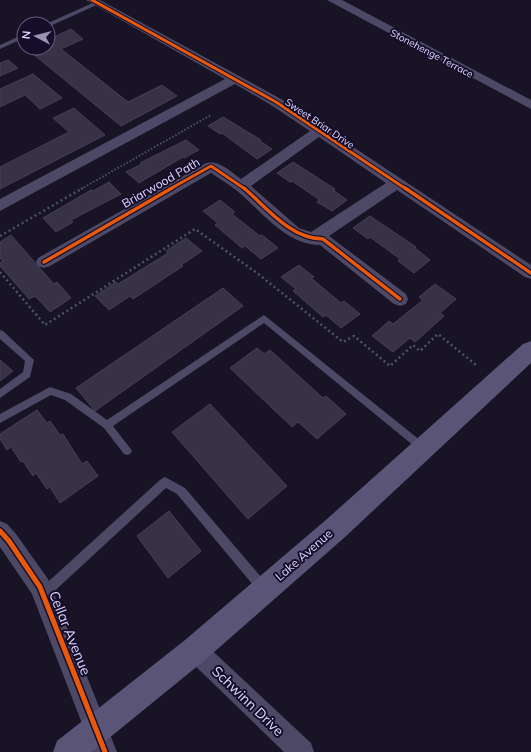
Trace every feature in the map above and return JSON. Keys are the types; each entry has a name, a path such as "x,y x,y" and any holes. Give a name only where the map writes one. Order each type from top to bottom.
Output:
{"main road":[{"name":"Lake Avenue","path":"68,752 195,650 336,528 531,350"}],"street":[{"name":"Stonehenge Terrace","path":"333,0 531,105"},
{"name":"Sweet Briar Drive","path":"94,2 276,102 531,273"},
{"path":"0,206 235,79"},
{"path":"240,186 319,131"},
{"name":"Briarwood Path","path":"44,262 211,166 240,186 294,232 313,239 323,239 400,299"},
{"path":"313,239 397,183"},
{"name":"Cellar Avenue","path":"3,540 40,587 106,752"},
{"name":"Schwinn Drive","path":"195,650 302,752"}],"lane":[{"path":"56,21 94,2"},
{"path":"0,47 16,40"},
{"path":"107,425 264,318 423,448"},
{"path":"0,334 30,360 27,374 0,394"},
{"path":"0,419 50,391 68,397 107,425 127,451"},
{"path":"43,594 165,482 181,491 264,589"}],"path":[{"path":"0,236 211,115"},
{"path":"0,272 45,325 195,229 257,273 343,342 354,336 390,366 413,345 420,351 438,334 476,365"}],"building":[{"path":"71,29 83,39 61,49 128,102 162,85 177,96 121,126 36,56 56,56 56,36"},
{"path":"8,60 18,68 0,76 0,63"},
{"path":"33,74 62,98 40,109 25,95 0,107 0,89"},
{"path":"74,108 105,135 0,189 0,167 69,132 53,118"},
{"path":"223,117 261,140 260,141 272,149 257,159 222,133 220,134 208,126"},
{"path":"186,140 199,150 184,158 183,157 139,183 126,172 142,164 140,163"},
{"path":"293,162 335,189 333,190 347,200 332,211 317,202 320,200 292,181 290,182 277,173"},
{"path":"109,182 121,194 71,220 73,222 56,232 43,218 91,190 93,191"},
{"path":"220,200 235,212 232,214 278,248 261,259 245,246 242,248 215,225 218,223 203,211"},
{"path":"370,216 416,247 415,248 430,260 414,273 398,261 400,259 370,237 368,239 353,228"},
{"path":"11,235 54,284 57,282 71,298 50,312 35,296 29,299 0,266 0,263 3,261 0,258 0,242"},
{"path":"186,238 202,251 181,265 183,266 133,299 130,296 109,310 95,296 116,282 118,284 168,253 166,251"},
{"path":"299,265 314,277 311,278 341,303 344,301 360,314 341,328 326,315 323,317 293,291 296,289 281,277"},
{"path":"435,284 456,299 440,313 444,316 415,342 410,338 393,352 372,336 389,321 393,324 423,300 419,297"},
{"path":"223,288 243,306 95,411 76,388"},
{"path":"257,348 264,354 270,350 323,398 326,396 346,414 317,439 298,422 292,427 230,368"},
{"path":"0,360 13,371 0,381"},
{"path":"210,404 287,486 248,519 172,432"},
{"path":"37,410 47,423 50,421 60,435 63,434 82,464 87,461 98,476 60,503 50,487 47,489 36,473 33,476 11,447 7,450 0,439 0,434"},
{"path":"169,511 201,551 168,578 137,536"}],"cycle path":[{"path":"92,0 276,102 531,273"},
{"path":"44,262 211,166 241,186 294,232 313,239 323,239 400,299"},
{"path":"0,531 9,541 40,587 105,752"}]}
